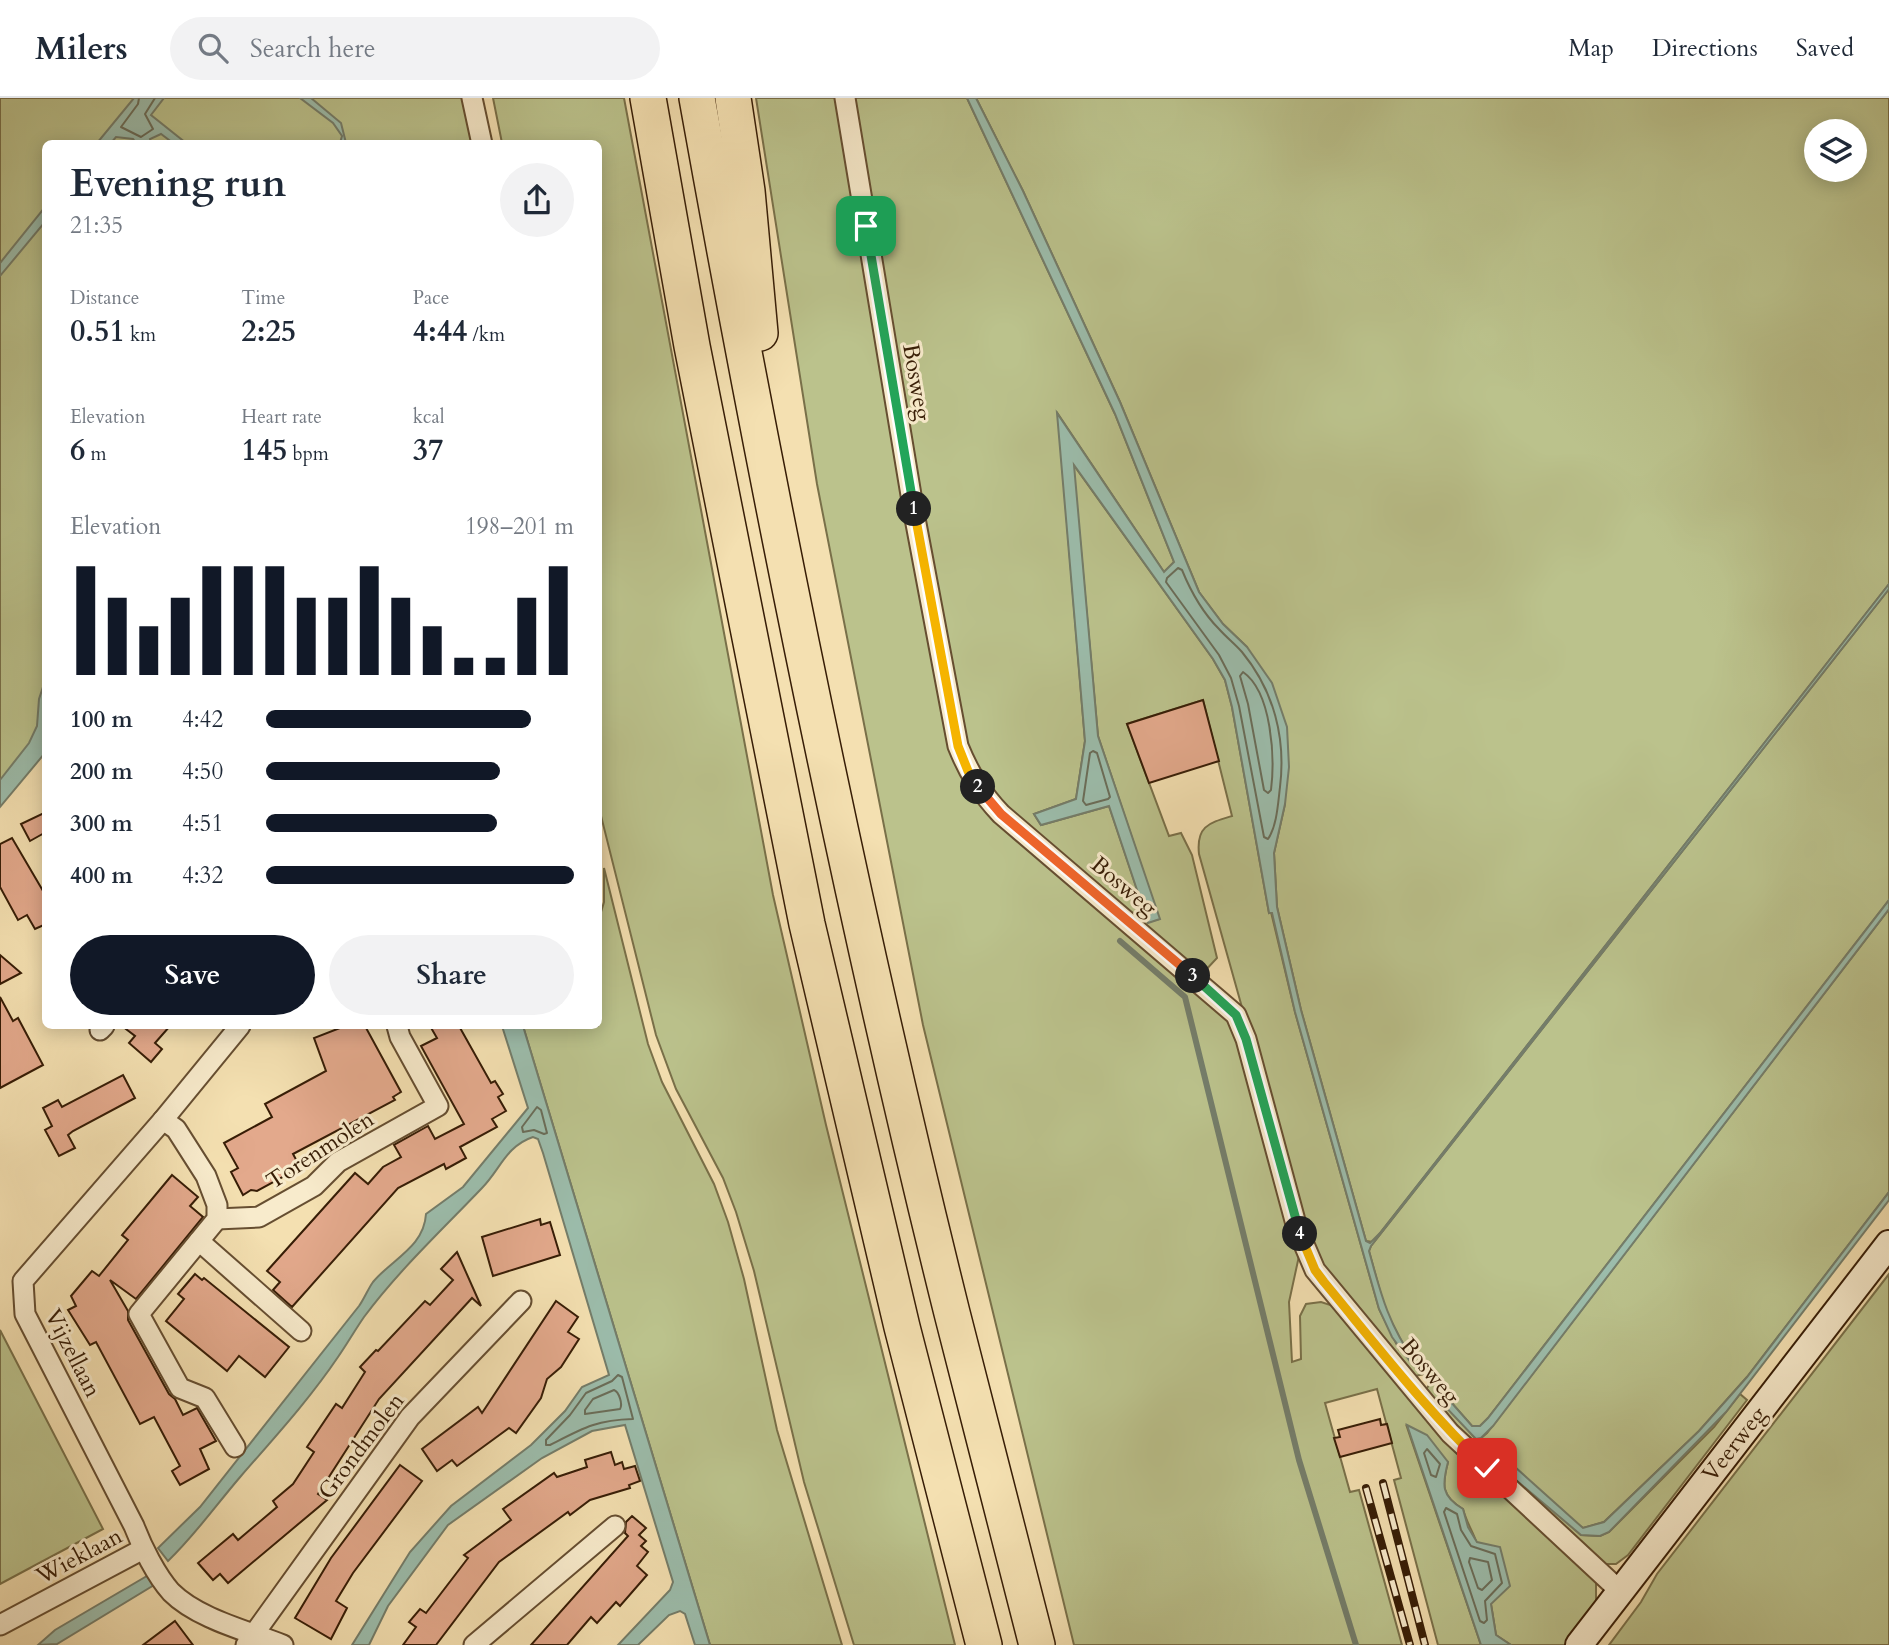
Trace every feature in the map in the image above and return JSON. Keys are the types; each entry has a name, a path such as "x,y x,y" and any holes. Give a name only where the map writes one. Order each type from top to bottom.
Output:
{"highway":[{"path":"648,98 692,346 807,924 902,1327 984,1645"},
{"path":"698,98 779,536 859,912 951,1311 1037,1645"},
{"path":"733,98 747,191 779,536"}],"street":[{"path":"472,98 481,140"},
{"name":"Bosweg","path":"845,98 917,526 958,746 968,771 983,795 1001,814 1236,1015 1246,1039 1297,1228 1315,1270 1450,1433 1620,1591"},
{"name":"Vijzellaan","path":"238,1029 163,1120 23,1280 25,1314 128,1514 143,1549 172,1592 206,1616 250,1639 283,1645"},
{"name":"Torenmolen","path":"217,1219 259,1217 314,1186 338,1162 438,1106 398,1029"},
{"path":"163,1120 176,1129 206,1176 217,1205 217,1219 139,1314 180,1388 205,1398 235,1447"},
{"path":"199,1241 301,1331"},
{"name":"Veerweg","path":"1579,1645 1889,1244"},
{"name":"Grondmolen","path":"250,1639 410,1417 521,1300"},
{"path":"474,1645 615,1526"},
{"name":"Wieklaan","path":"0,1625 143,1549"}],"green space":[{"path":"0,98 481,98 487,140 42,140 42,754 0,804"},
{"path":"493,98 624,98 773,895 826,1125 955,1645 854,1645 804,1482 754,1271 736,1212 723,1178 676,1089 656,1035 602,820 602,140 501,140"},
{"path":"756,98 840,98 957,760 1180,971 1229,1022 1249,1070 1299,1256 1289,1302 1292,1362 1301,1359 1300,1316 1306,1304 1321,1302 1343,1309 1596,1580 1596,1607 1566,1645 1511,1645 1496,1635 1486,1578 1475,1539 1463,1509 1451,1499 1445,1489 1448,1462 1407,1427 1481,1645 1438,1645 1394,1480 1401,1478 1377,1389 1325,1403 1350,1492 1359,1490 1402,1645 1074,1645 923,1025 817,484"},
{"path":"850,98 967,98 1115,414 1174,562 1164,572 1058,414 1085,741 1076,799 1034,814 1041,825 1109,806 1148,922 1159,919 1098,736 1073,464 1213,659 1225,680 1269,913 1271,912 1295,1012 1379,1309 1399,1349 1404,1346 1385,1309 1369,1251 1371,1246 1889,589 1889,900 1488,1418 1480,1426 1472,1426 1443,1393 1438,1398 1476,1439 1487,1433 1889,909 1889,1192 1747,1377 1699,1431 1604,1522 1583,1528 1505,1472 1581,1535 1600,1536 1609,1532 1714,1427 1740,1394 1747,1400 1628,1555 1616,1564 1604,1564 1472,1447 1426,1393 1432,1381 1429,1373 1411,1377 1318,1262 1289,1175 1199,854 1200,837 1206,827 1232,816 1203,700 1127,724 1169,836 1181,833 1192,855 1217,958 1202,974 992,796 971,766 955,715"},
{"path":"976,98 1889,98 1889,584 1373,1242 1366,1241 1301,1010 1277,907 1274,853 1285,804 1247,647 1223,624 1199,592 1120,402 1023,191"},
{"path":"604,868 648,1044 662,1082 714,1184 728,1222 744,1279 777,1430 842,1645 710,1645 524,1029 602,1029"},
{"path":"1889,1274 1889,1645 1609,1645 1641,1602 1657,1574"},
{"path":"0,1330 103,1529 0,1584"}],"water":[{"path":"134,98 164,98 151,115 182,140 169,140 161,134 150,140 116,137 114,140 99,140"},
{"path":"300,98 311,98 341,123 345,140 341,140 342,136 333,123"},
{"path":"967,98 976,98 1023,191 1120,402 1199,592 1223,624 1247,647 1272,683 1287,727 1289,767 1285,804 1274,853 1277,907 1301,1010 1366,1241 1370,1243 1380,1233 1889,584 1889,589 1371,1246 1369,1251 1382,1294 1398,1335 1415,1361 1412,1364 1392,1337 1379,1309 1295,1012 1272,913 1269,913 1225,680 1213,659 1074,465 1098,736 1160,919 1148,923 1109,806 1041,825 1034,814 1076,799 1085,741 1057,413 1164,572 1174,562 1115,414"},
{"path":"42,211 42,226 0,276 0,263"},
{"path":"42,690 42,757 0,807 0,780 29,743 37,726"},
{"path":"1889,900 1889,909 1493,1426 1481,1438 1476,1439 1438,1399 1443,1393 1472,1426 1480,1426 1488,1418"},
{"path":"503,1029 524,1029 710,1645 695,1645 685,1614 680,1611 669,1615 638,1645 618,1645 670,1590 673,1582 625,1425 592,1431 542,1458 448,1525 388,1606 369,1645 352,1645 410,1552 451,1506 531,1445 565,1411 582,1387 609,1375 543,1153 538,1139 533,1137 510,1152 482,1188 392,1283 364,1317 303,1404 168,1561 158,1548 200,1507 359,1306 373,1282 413,1244 420,1235 426,1214 463,1187 528,1108"},
{"path":"1889,1192 1889,1200 1726,1412 1609,1532 1600,1536 1581,1535 1498,1465 1505,1458 1583,1528 1604,1522 1699,1431 1747,1377"},
{"path":"1407,1425 1427,1435 1448,1462 1445,1489 1451,1499 1463,1509 1468,1527 1477,1542 1500,1547 1510,1586 1491,1604 1496,1635 1511,1645 1481,1645"},
{"path":"152,1573 159,1582 57,1644 38,1645 55,1630"}],"building":[{"path":"1203,700 1219,761 1149,783 1127,724"},
{"path":"42,814 42,834 30,841 21,824"},
{"path":"12,838 42,889 42,926 35,929 27,915 18,920 0,887 0,844"},
{"path":"0,955 21,973 0,984"},
{"path":"0,997 13,1021 18,1018 43,1065 0,1088"},
{"path":"126,1029 167,1029 155,1043 162,1049 151,1062 129,1043 135,1036"},
{"path":"337,1029 367,1029 401,1092 393,1097 395,1100 293,1154 299,1165 290,1169 292,1172 257,1191 251,1190 243,1195 231,1172 238,1168 224,1143 272,1117 265,1104 326,1071 314,1038"},
{"path":"432,1029 461,1029 491,1083 495,1081 503,1094 498,1097 506,1111 492,1119 497,1127 460,1147 466,1158 446,1169 444,1164 398,1188 292,1307 273,1290 280,1282 267,1271 355,1173 368,1184 383,1167 401,1157 394,1145 428,1126 435,1139 464,1124 421,1046 437,1038"},
{"path":"123,1075 135,1098 73,1131 68,1135 75,1148 59,1156 45,1130 52,1126 43,1108 58,1100 62,1107"},
{"path":"172,1175 198,1197 190,1206 203,1217 136,1299 110,1280 128,1311 128,1320 169,1394 175,1399 183,1415 197,1408 216,1441 200,1449 209,1469 180,1485 172,1471 180,1466 154,1417 140,1424 96,1342 90,1345 68,1310 76,1306 71,1296 92,1271 99,1276 128,1240 122,1235"},
{"path":"540,1219 541,1225 550,1222 560,1255 493,1276 482,1237"},
{"path":"457,1252 481,1306 472,1298 379,1399 318,1494 327,1500 228,1583 220,1574 213,1580 198,1563 233,1534 238,1540 277,1507 273,1501 293,1484 314,1452 307,1447 336,1404 342,1408 365,1372 360,1367 425,1301 430,1305 453,1280 441,1269"},
{"path":"195,1274 202,1280 204,1278 289,1347 265,1377 239,1356 227,1371 166,1321 184,1299 178,1294"},
{"path":"556,1301 578,1317 568,1332 579,1339 561,1367 547,1379 541,1398 516,1433 509,1428 457,1466 452,1460 437,1471 422,1449 478,1407 482,1413"},
{"path":"1380,1419 1381,1425 1387,1424 1392,1443 1340,1457 1334,1438 1340,1437 1338,1430"},
{"path":"611,1452 615,1465 622,1462 624,1469 635,1466 640,1481 629,1485 630,1488 590,1500 570,1515 568,1512 499,1562 436,1645 403,1645 416,1627 409,1622 420,1609 426,1613 468,1558 464,1555 511,1520 503,1509 554,1473 557,1477 587,1467 585,1460"},
{"path":"400,1465 422,1481 353,1573 336,1601 347,1608 331,1639 295,1618 331,1558"},
{"path":"632,1516 646,1528 639,1535 646,1541 641,1546 648,1552 637,1566 647,1575 620,1606 616,1602 597,1623 591,1617 567,1645 531,1645 628,1536 625,1533 626,1522"},
{"path":"175,1621 193,1645 143,1645"}],"waterway":[{"path":"1120,941 1185,997 1299,1460 1356,1645"}],"railway":[{"path":"1383,1483 1425,1645"},
{"path":"1366,1488 1410,1645"}],"route":[{"path":"866,226 914,513 958,746 968,771 983,795 1001,814 1236,1015 1246,1039 1297,1228 1315,1270 1412,1390 1450,1433 1487,1468"}]}
